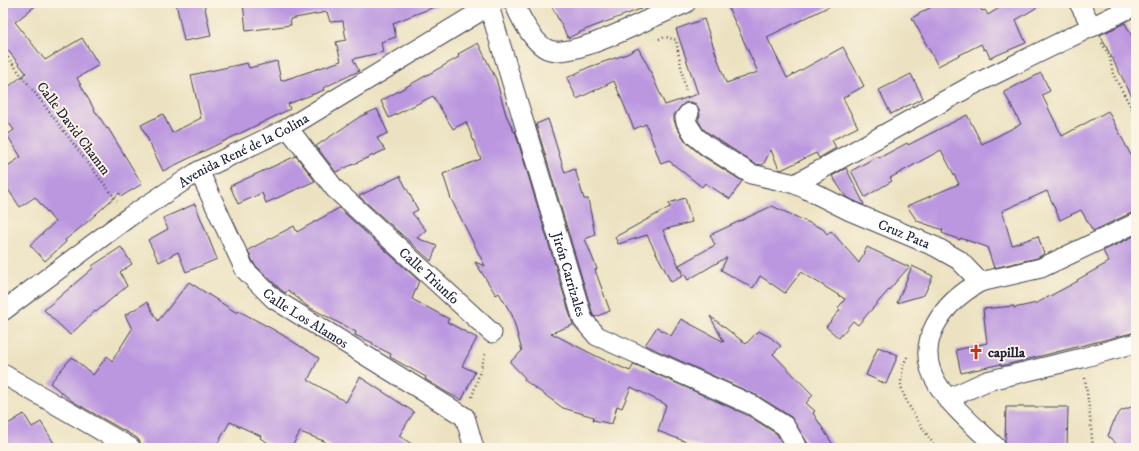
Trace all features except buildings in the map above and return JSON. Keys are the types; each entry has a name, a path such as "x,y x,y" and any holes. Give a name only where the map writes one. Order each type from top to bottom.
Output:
{"street":[{"path":"514,3 534,39 546,49 561,51 576,49 597,42 686,3"},
{"path":"1079,3 1092,27"},
{"name":"Avenida René de la Colina","path":"3,312 129,217 199,171 288,128 491,5"},
{"name":"Jirón Carrizales","path":"491,5 583,320 597,336 752,405 785,426 798,448"},
{"path":"795,184 971,86 1136,5"},
{"name":"Cruz Pata","path":"690,113 685,118 695,136 707,146 752,174 795,184 850,211 936,247 959,260 980,282"},
{"name":"Calle Triunfo","path":"288,128 335,189 492,333"},
{"name":"Calle Los Alamos","path":"199,171 245,270 274,299 465,417"},
{"path":"997,448 947,399 931,373 928,359 930,335 940,316 953,302 980,282 1041,268 1136,223"},
{"path":"947,399 987,381 1136,343"},
{"path":"3,374 131,448"},
{"path":"465,417 474,448"}],"path":[{"path":"1092,27 1110,58 1113,74 1136,116"},
{"path":"654,40 666,37 676,40 690,113"},
{"name":"Calle David Chamm","path":"3,51 129,217"},
{"path":"465,417 492,333"},
{"path":"907,355 901,385 904,396 936,448"},
{"path":"1082,358 1093,448"}],"place":[{"name":"capilla","path":"976,352"}]}
